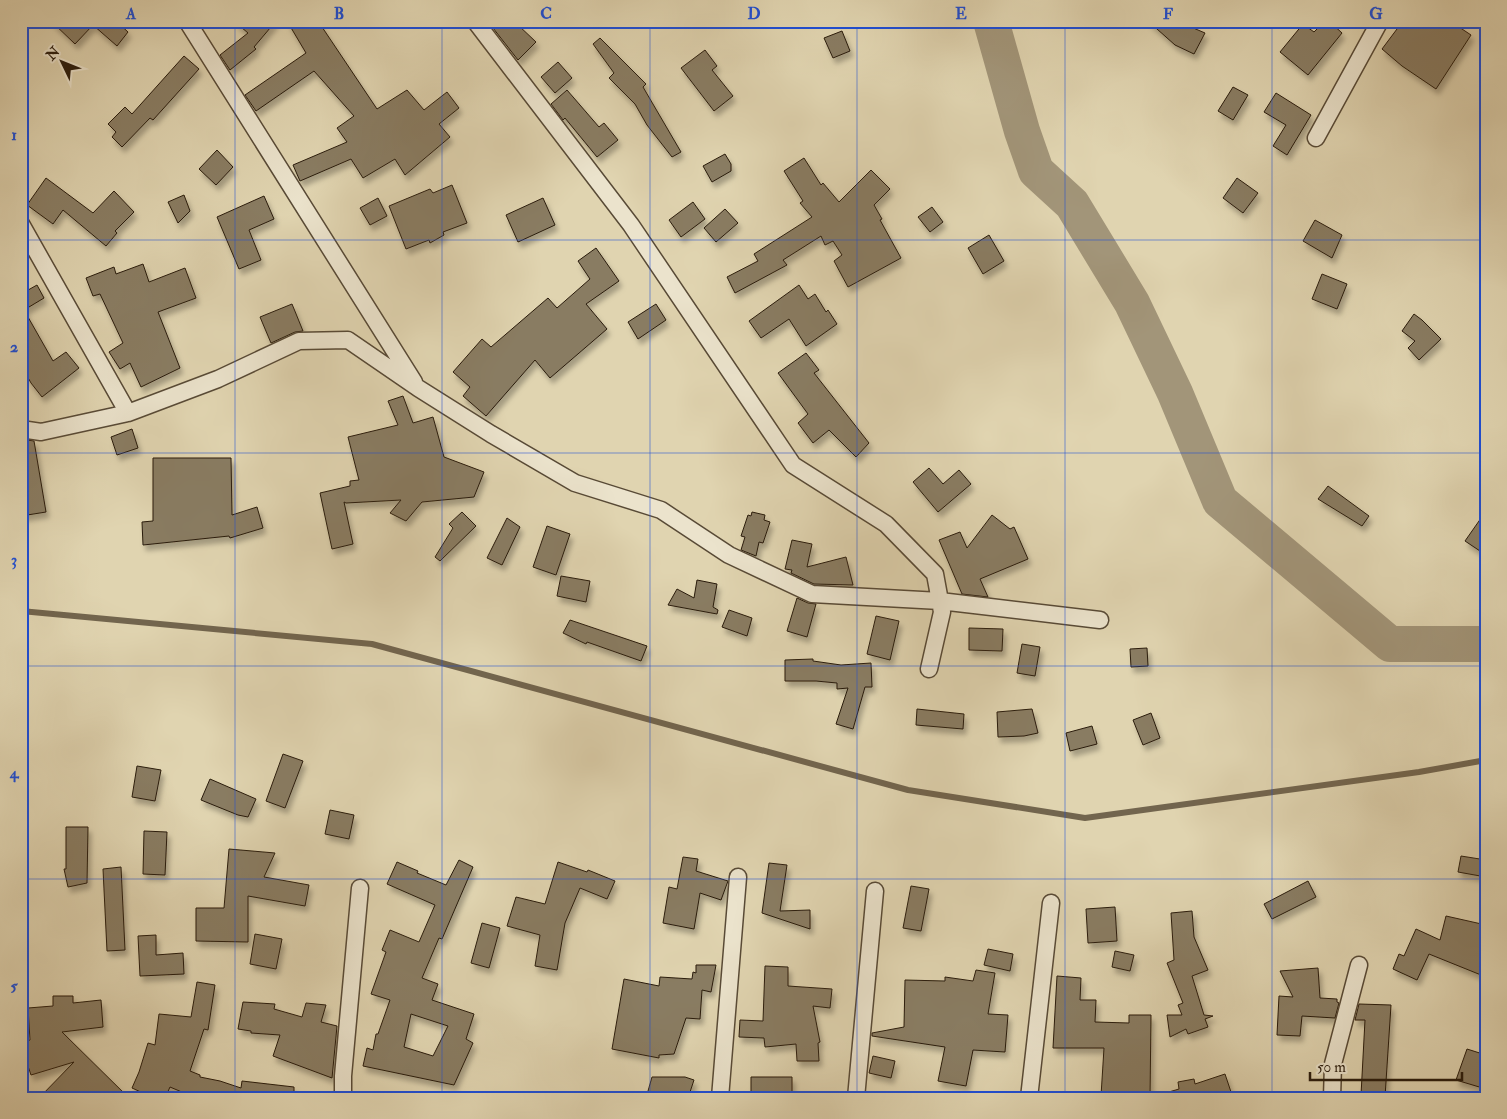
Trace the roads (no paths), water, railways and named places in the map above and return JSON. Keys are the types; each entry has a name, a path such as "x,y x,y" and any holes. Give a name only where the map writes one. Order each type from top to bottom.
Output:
{"street":[{"path":"187,21 418,388"},
{"path":"475,21 631,225 794,465 886,524 935,574 942,612 929,669"},
{"path":"1316,138 1380,21"},
{"path":"21,224 128,413"},
{"path":"21,429 40,432 128,413 218,379 299,341 348,340 418,388 491,434 575,483 661,510 729,555 812,594 940,601 1100,620"},
{"path":"720,1098 738,877"},
{"path":"343,1098 343,1076 360,888"},
{"path":"856,1098 874,890"},
{"path":"1029,1098 1050,903"},
{"path":"1332,1098 1333,1064 1359,965"}],"waterway":[{"path":"991,21 1022,131 1036,171 1072,204 1132,303 1175,393 1220,501 1390,644 1486,644"},
{"path":"21,611 372,644 908,790 1085,818 1419,772 1486,760"}]}
